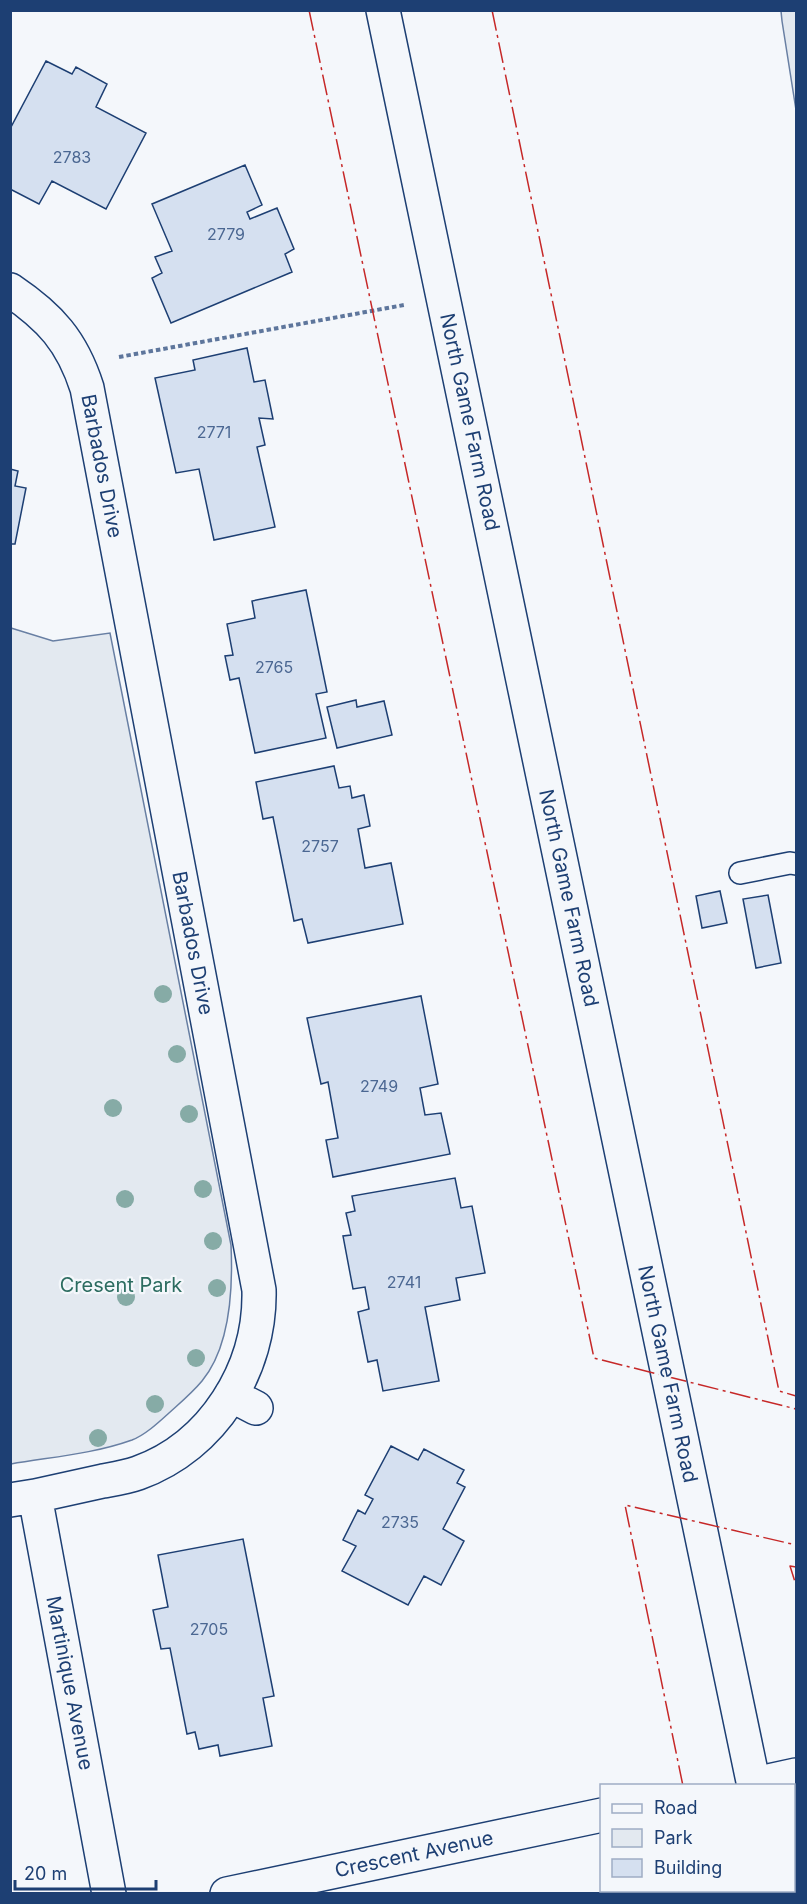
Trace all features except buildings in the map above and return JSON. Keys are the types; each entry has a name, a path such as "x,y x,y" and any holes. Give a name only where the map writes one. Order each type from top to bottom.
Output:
{"street":[{"name":"North Game Farm Road","path":"384,10 752,1784"},
{"name":"Barbados Drive","path":"10,290 31,304 54,325 70,346 80,364 93,416 259,1290 258,1329 243,1401 211,1424 186,1448 159,1464 136,1474 23,1498"},
{"name":"Martinique Avenue","path":"23,1498 110,1893"},
{"path":"756,1784 796,1775"},
{"name":"Crescent Avenue","path":"227,1893 600,1815"}],"lane":[{"path":"740,873 789,863 796,864"}],"path":[{"path":"80,364 444,298"}],"green space":[{"path":"781,11 796,11 796,110 782,21"},
{"name":"Cresent Park","path":"11,628 53,641 110,633 231,1245 231,1280 224,1334 211,1367 194,1390 151,1428 132,1440 117,1445 11,1464"}],"power":[{"path":"309,10 594,1358 796,1409"},
{"path":"492,10 779,1391 796,1396"},
{"path":"683,1784 625,1505 796,1545"},
{"path":"796,1567 790,1566 796,1585"}]}
